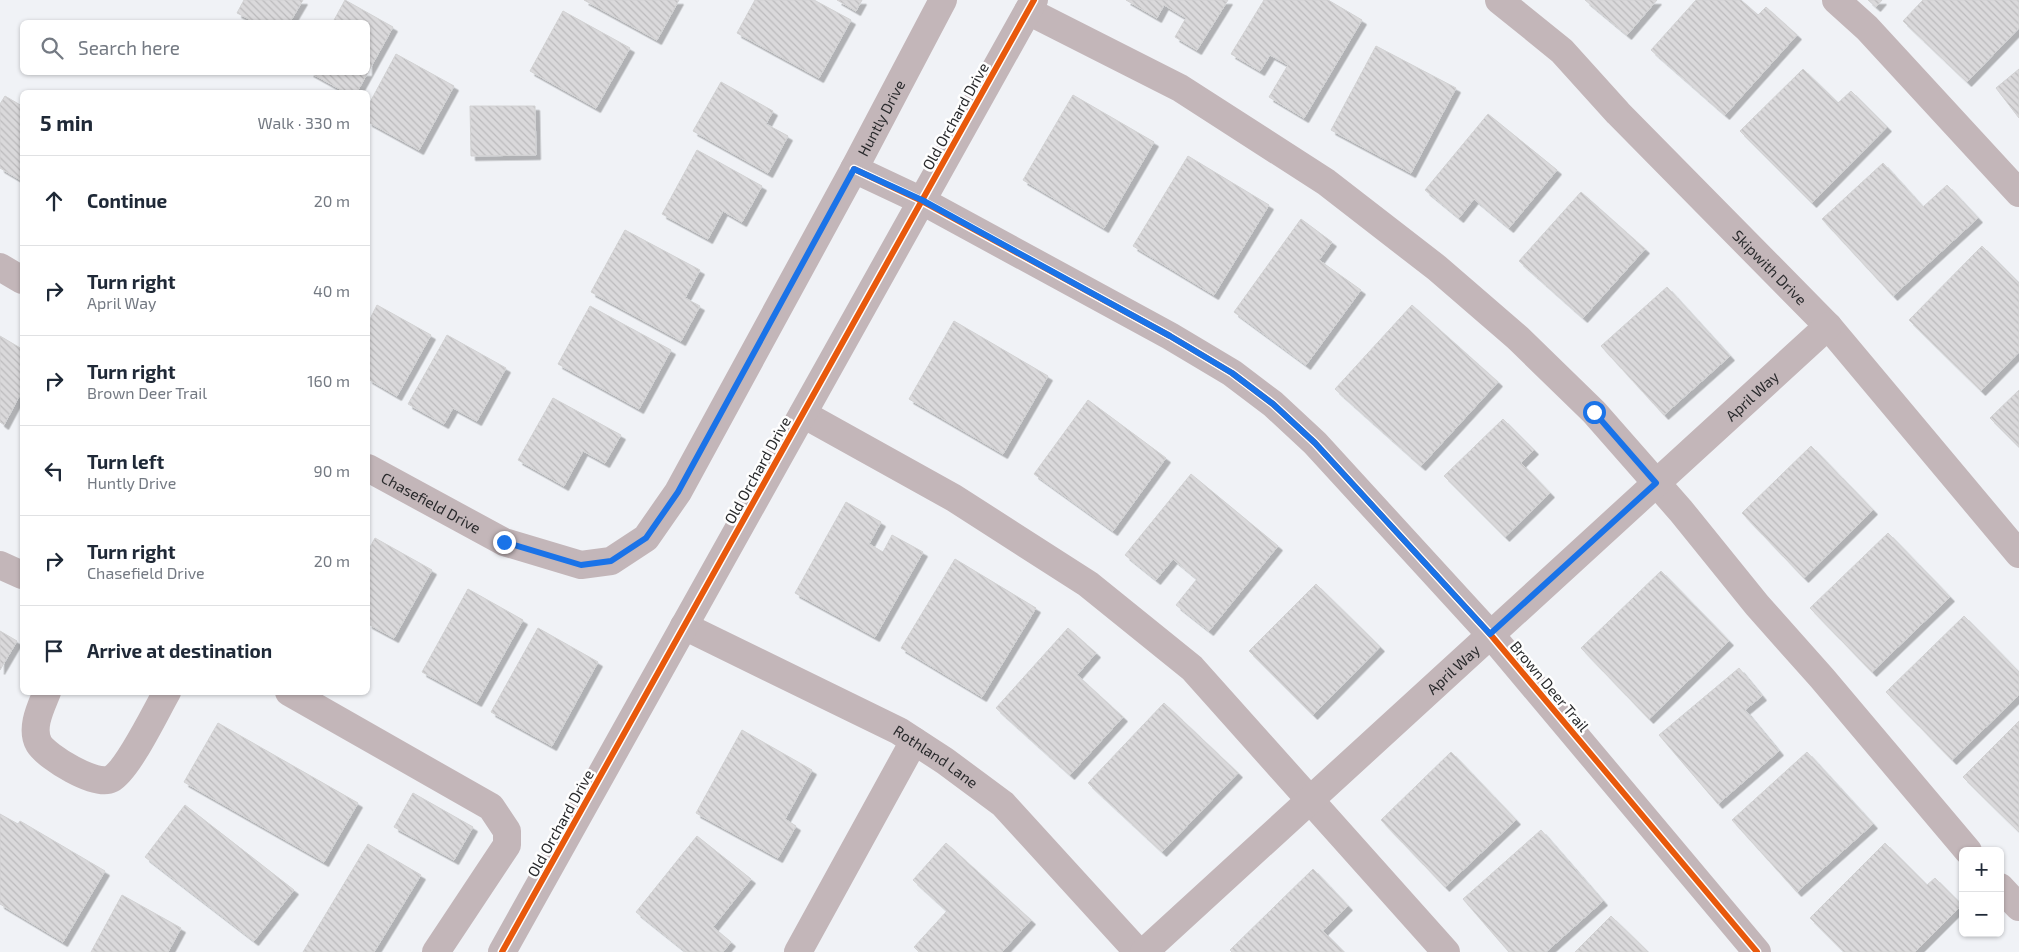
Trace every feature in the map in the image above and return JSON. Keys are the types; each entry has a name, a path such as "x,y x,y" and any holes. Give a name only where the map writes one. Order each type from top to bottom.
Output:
{"street":[{"name":"Huntly Drive","path":"611,561 646,538 678,492 854,169 943,0"},
{"name":"Skipwith Drive","path":"1499,0 1562,51 1618,113 1828,326 2019,554"},
{"path":"1836,0 1867,28 2019,193"},
{"path":"1031,5 1180,88 1326,182 1437,268 1518,338 1594,412 1965,847"},
{"name":"Old Orchard Drive","path":"502,952 1031,5"},
{"name":"Brown Deer Trail","path":"854,169 922,200 1170,336 1232,373 1266,399 1315,443 1490,634 1757,952"},
{"path":"0,267 20,279"},
{"name":"April Way","path":"1144,952 1828,326"},
{"path":"803,414 954,498 1088,584 1192,668 1446,952"},
{"name":"Chasefield Drive","path":"370,469 504,542 581,565 611,561"},
{"path":"0,565 20,574"},
{"name":"Rothland Lane","path":"684,626 899,731 946,761 1003,804 1138,952"},
{"path":"46,695 35,723 39,744 66,767 99,781 111,779 123,767 165,695"},
{"path":"294,695 491,807 507,831 507,845 436,952"},
{"path":"798,952 914,741"},
{"path":"2004,892 2019,907"}],"building":[{"path":"244,0 303,0 291,20 251,20 237,13"},
{"path":"345,0 393,27 370,69 370,20 334,20"},
{"path":"584,0 679,0 657,40"},
{"path":"755,0 814,0 851,20 819,78 737,33"},
{"path":"837,0 862,0 856,11"},
{"path":"1126,0 1228,0 1197,50 1175,37 1186,18 1164,5 1157,18"},
{"path":"1264,0 1328,0 1362,20 1304,118 1269,97 1288,65 1270,55 1260,71 1231,54"},
{"path":"1585,0 1657,0 1627,35"},
{"path":"1696,0 1741,0 1758,15 1766,7 1797,35 1725,115 1651,50"},
{"path":"1868,0 1882,0 1876,7"},
{"path":"1923,0 2019,0 2019,28 1967,82 1903,21"},
{"path":"563,11 630,48 596,108 530,71"},
{"path":"1376,46 1456,88 1411,173 1331,130"},
{"path":"396,54 454,86 419,150 370,123 370,102"},
{"path":"1803,69 1838,103 1851,91 1887,127 1812,203 1740,131"},
{"path":"2019,69 2019,118 1996,88"},
{"path":"314,75 366,75 358,90 341,90"},
{"path":"721,82 773,111 766,124 788,136 768,173 693,131"},
{"path":"1073,95 1154,142 1104,228 1023,180"},
{"path":"5,96 20,105 20,180 0,168 0,104"},
{"path":"470,106 535,106 536,155 471,156"},
{"path":"1488,114 1557,170 1509,228 1474,199 1459,218 1425,190"},
{"path":"697,150 762,186 742,222 723,211 708,239 662,214"},
{"path":"1188,156 1269,205 1214,295 1133,246"},
{"path":"1883,163 1923,207 1947,185 1978,218 1893,296 1822,219"},
{"path":"1581,192 1645,249 1583,318 1519,261"},
{"path":"1301,219 1332,242 1319,260 1361,290 1306,365 1234,312"},
{"path":"625,230 700,270 685,298 700,306 681,341 591,292"},
{"path":"1982,246 2019,283 2019,352 1981,391 1909,320"},
{"path":"1667,287 1730,356 1664,415 1601,346"},
{"path":"377,305 431,335 397,396 370,380 370,319"},
{"path":"1412,305 1498,382 1421,466 1335,389"},
{"path":"590,306 671,350 639,409 558,364"},
{"path":"954,321 1048,376 1003,454 909,399"},
{"path":"447,335 506,368 477,421 453,408 444,424 408,404"},
{"path":"0,336 20,348 20,395 4,425 0,422"},
{"path":"2019,390 2019,447 1990,418"},
{"path":"553,398 621,435 605,463 583,451 564,486 518,460"},
{"path":"1088,400 1166,458 1113,531 1034,474"},
{"path":"1503,419 1534,450 1521,463 1550,493 1505,537 1444,476"},
{"path":"1811,446 1873,510 1804,578 1742,513"},
{"path":"1191,474 1278,546 1209,631 1176,605 1197,579 1173,559 1156,580 1125,555"},
{"path":"846,502 881,522 869,544 883,552 892,535 923,552 875,637 795,593"},
{"path":"1888,533 1950,597 1872,672 1810,608"},
{"path":"375,538 432,570 394,638 370,625 370,547"},
{"path":"955,559 1036,608 982,697 901,648"},
{"path":"1661,571 1729,641 1649,719 1581,648"},
{"path":"1316,584 1380,647 1313,715 1249,651"},
{"path":"468,589 523,620 477,702 422,672"},
{"path":"1964,616 2019,672 2019,695 1952,760 1886,692"},
{"path":"538,628 598,662 552,746 491,712"},
{"path":"1068,628 1096,653 1077,675 1123,717 1070,775 996,708"},
{"path":"0,631 17,641 0,670"},
{"path":"1739,668 1762,696 1745,710 1779,751 1718,804 1659,735"},
{"path":"1164,703 1238,773 1162,852 1088,783"},
{"path":"2019,721 2019,832 1963,777"},
{"path":"218,723 358,803 324,862 184,782"},
{"path":"742,730 812,770 785,819 796,826 778,858 696,813"},
{"path":"1451,752 1516,820 1445,887 1381,820"},
{"path":"1807,752 1873,824 1797,892 1732,820"},
{"path":"413,793 473,827 454,860 394,827"},
{"path":"185,805 294,890 254,941 145,857"},
{"path":"0,814 18,824 20,821 105,871 63,942 0,904"},
{"path":"1541,830 1603,901 1546,952 1509,952 1463,899"},
{"path":"697,836 751,879 713,927 731,942 723,952 686,952 636,912"},
{"path":"946,843 1031,920 1002,952 919,952 914,947 947,911 913,880"},
{"path":"1885,843 1927,885 1935,878 1959,902 1959,908 1915,952 1844,952 1810,918"},
{"path":"368,844 421,875 374,952 303,952"},
{"path":"1313,869 1348,906 1323,931 1344,952 1232,952 1230,950"},
{"path":"122,895 181,928 168,952 91,952"},
{"path":"1611,916 1648,952 1575,952"}],"cycle path":[{"path":"502,952 1034,0"},
{"path":"854,169 922,201 1170,336 1232,373 1273,404 1315,443 1490,634 1757,952"}],"route":[{"path":"504,542 581,565 611,561 646,538 678,492 854,169 922,200 1170,336 1232,373 1273,404 1315,443 1490,634 1656,483 1594,412"}]}
